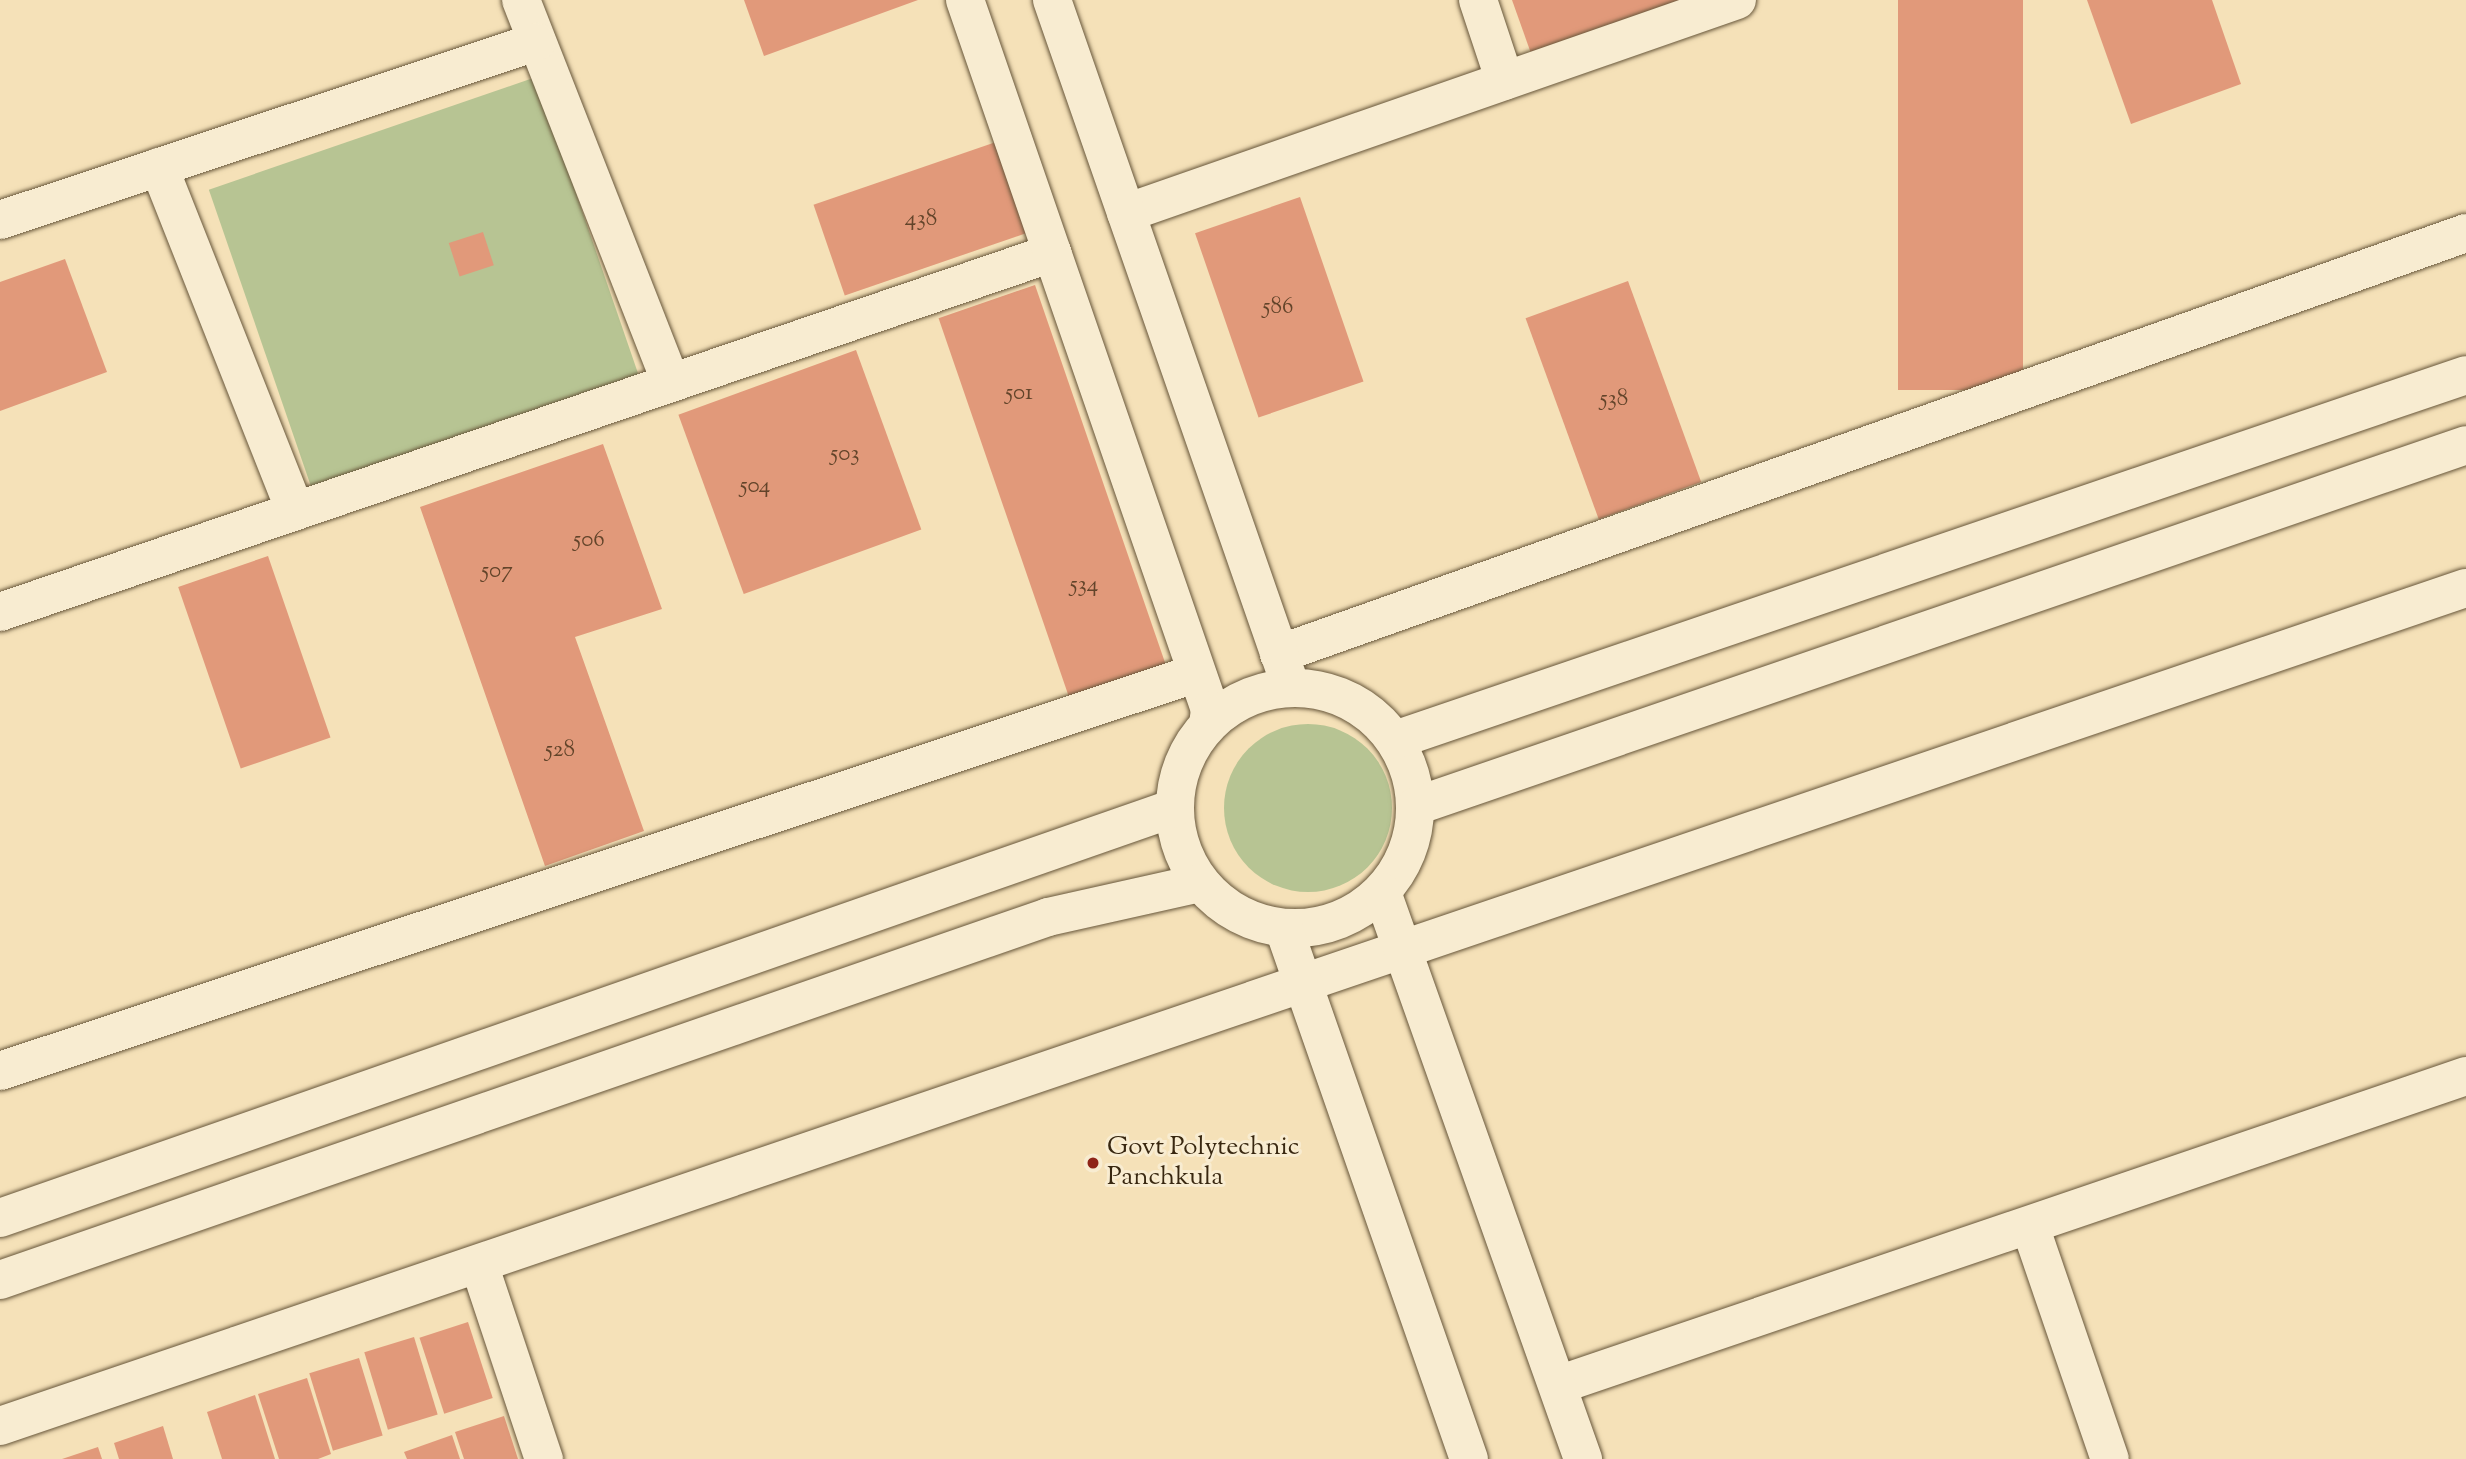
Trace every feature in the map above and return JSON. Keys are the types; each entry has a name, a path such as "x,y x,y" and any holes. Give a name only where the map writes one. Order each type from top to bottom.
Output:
{"street":[{"path":"521,0 670,381"},
{"path":"965,0 1210,710 1209,724"},
{"path":"1052,0 1285,671 1367,711 1395,740 1410,771 1416,807 1413,838 1401,867 1382,892 1353,914 1320,926 1284,929 1242,916 1200,883 1180,848 1174,808 1178,777 1190,749 1209,724 1233,705 1260,693 1285,671 2466,233"},
{"path":"1478,0 1505,81"},
{"path":"1126,213 1737,0"},
{"path":"0,220 536,42"},
{"path":"159,167 295,511"},
{"path":"0,612 670,381 1052,253"},
{"path":"1395,740 2466,375"},
{"path":"1416,807 2466,445"},
{"path":"0,1426 2466,588"},
{"path":"0,1071 1197,673"},
{"path":"0,1217 1174,808"},
{"path":"0,1280 1048,917 1200,883"},
{"path":"1382,892 1404,947 1583,1459"},
{"path":"1284,929 1469,1459"},
{"path":"1558,1385 2466,1076"},
{"path":"2030,1226 2110,1459"},
{"path":"479,1264 544,1459"}],"green space":[{"path":"536,77 639,377 312,489 209,190"},
{"path":"1308,724 1340,730 1368,748 1386,776 1392,808 1386,840 1368,868 1340,886 1308,892 1276,886 1248,868 1230,840 1224,808 1230,776 1248,748 1276,730"}],"building":[{"path":"744,0 918,0 764,56"},
{"path":"1512,0 1698,0 1533,59"},
{"path":"1898,0 2023,0 2023,390 1898,390"},
{"path":"2087,0 2212,0 2241,84 2131,124"},
{"path":"996,142 1027,233 845,296 814,205"},
{"path":"1300,197 1363,381 1259,418 1195,233"},
{"path":"483,232 494,265 460,276 449,243"},
{"path":"65,259 107,372 0,411 0,282"},
{"path":"1628,281 1701,482 1599,519 1526,318"},
{"path":"1035,285 1167,667 1070,700 939,318"},
{"path":"856,350 921,529 744,594 678,415"},
{"path":"603,444 662,609 575,637 644,831 545,866 420,507"},
{"path":"268,556 331,738 241,768 178,587"},
{"path":"468,1322 493,1398 444,1414 419,1338"},
{"path":"414,1337 438,1414 388,1430 364,1352"},
{"path":"359,1358 383,1435 333,1451 309,1373"},
{"path":"307,1378 331,1454 318,1459 279,1459 258,1394"},
{"path":"255,1395 275,1459 222,1459 207,1412"},
{"path":"504,1416 518,1459 464,1459 455,1432"},
{"path":"163,1426 173,1459 119,1459 114,1443"},
{"path":"452,1435 460,1459 407,1459 404,1452"},
{"path":"98,1447 102,1459 62,1459"}],"place":[{"name":"Govt Polytechnic Panchkula","path":"1093,1163"}]}
